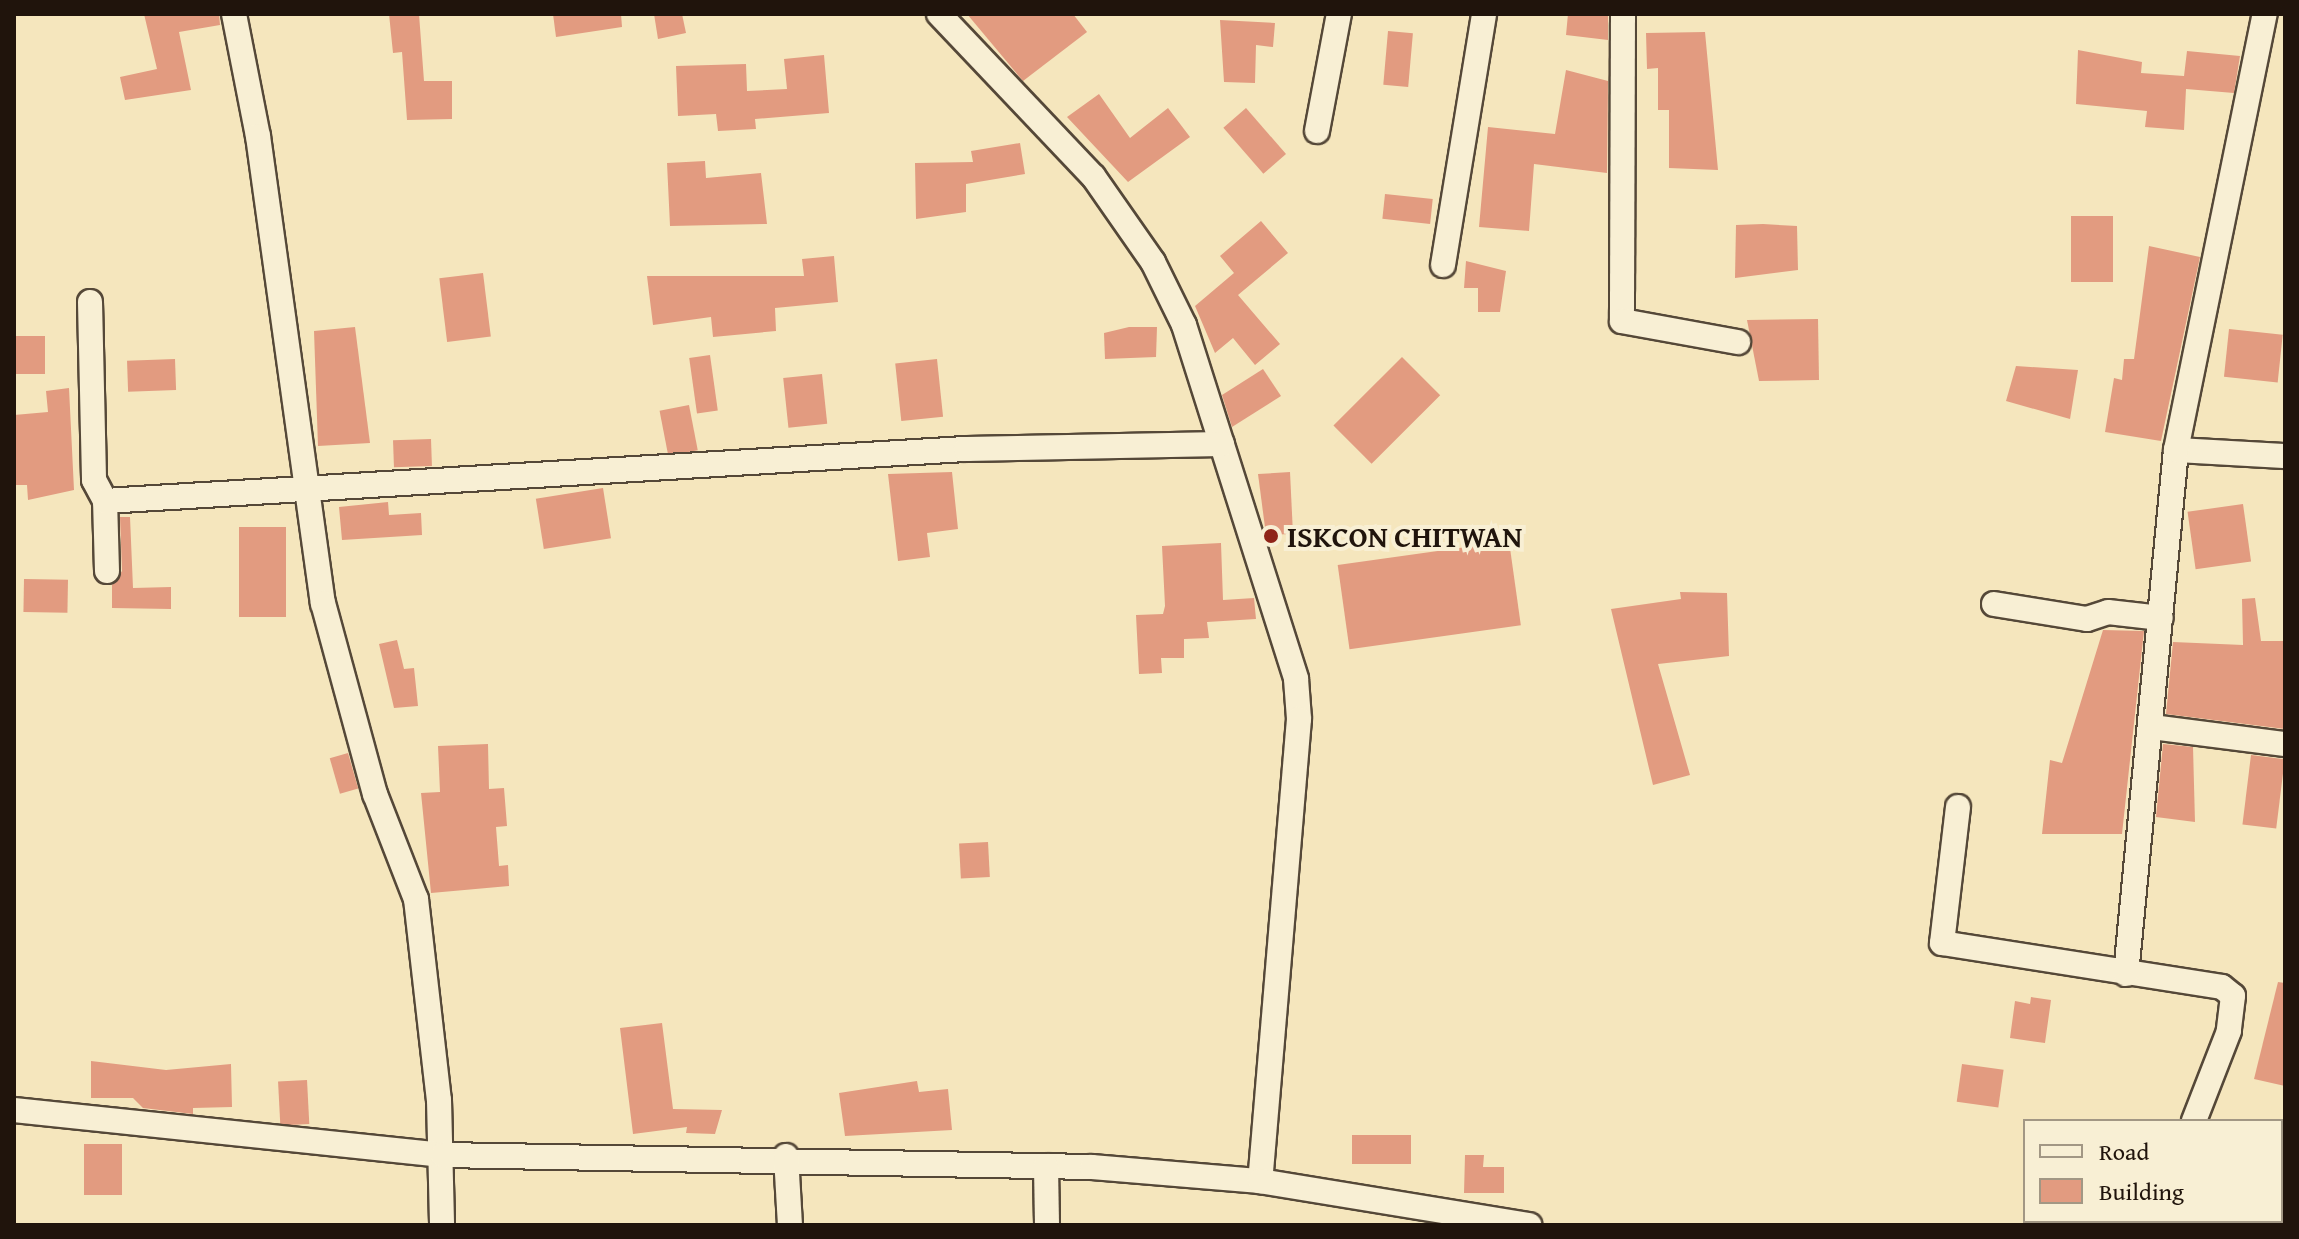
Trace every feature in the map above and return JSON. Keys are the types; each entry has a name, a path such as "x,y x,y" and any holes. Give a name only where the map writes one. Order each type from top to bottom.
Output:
{"street":[{"path":"234,14 258,136 323,603 351,715 416,899 443,1155 442,1225"},
{"path":"939,14 1093,176 1153,262 1184,325 1296,679 1299,719 1260,1181"},
{"path":"1317,131 1339,14"},
{"path":"1443,265 1484,14"},
{"path":"1623,14 1622,321 1738,342"},
{"path":"2126,974 2152,727 2176,450 2265,14"},
{"path":"90,302 94,480 105,501 107,571"},
{"path":"105,501 307,494 966,449 1222,444"},
{"path":"2176,450 2285,456"},
{"path":"1994,604 2087,619 2108,612 2161,618"},
{"path":"2152,727 2285,744"},
{"path":"1958,807 1942,943 2222,987 2233,996 2229,1031 2195,1119"},
{"path":"14,1110 443,1155 786,1156 1046,1166 1260,1181 1529,1225"},
{"path":"786,1156 790,1225"},
{"path":"1046,1166 1047,1225"}],"building":[{"path":"144,14 219,14 220,25 179,32 191,90 125,100 120,77 157,69"},
{"path":"389,14 419,14 424,81 452,81 452,119 407,120 402,52 393,53"},
{"path":"553,14 621,14 622,27 556,37"},
{"path":"654,14 682,14 686,33 658,39"},
{"path":"967,14 1073,14 1087,32 1023,81"},
{"path":"1568,14 1608,14 1608,40 1566,35"},
{"path":"1220,20 1275,23 1273,47 1256,45 1255,83 1224,82"},
{"path":"1388,31 1413,33 1408,87 1383,85"},
{"path":"1705,32 1718,170 1669,168 1669,110 1658,110 1658,68 1647,69 1646,33"},
{"path":"2078,50 2142,62 2141,73 2184,76 2187,51 2240,56 2234,93 2186,89 2184,130 2145,127 2147,111 2076,104"},
{"path":"824,55 829,113 755,119 756,129 718,131 716,114 678,116 676,66 746,64 747,91 787,89 784,59"},
{"path":"1566,70 1608,81 1607,173 1534,164 1529,231 1479,227 1488,127 1555,134"},
{"path":"1099,94 1130,138 1168,108 1190,137 1128,182 1067,117"},
{"path":"1246,108 1286,154 1263,174 1223,128"},
{"path":"1020,143 1025,174 966,184 966,212 916,219 915,163 973,162 971,151"},
{"path":"705,161 706,178 761,173 767,224 670,226 667,163"},
{"path":"1385,194 1433,199 1430,224 1382,219"},
{"path":"2071,216 2113,216 2113,282 2071,282"},
{"path":"1261,221 1288,253 1238,295 1280,344 1255,365 1233,338 1215,353 1195,306 1234,273 1220,256"},
{"path":"1736,225 1797,226 1798,270 1735,278"},
{"path":"2149,246 2200,257 2161,441 2105,432 2114,378 2122,380 2124,359 2134,359"},
{"path":"834,256 838,302 775,308 776,331 713,337 711,317 653,325 647,276 804,276 802,259"},
{"path":"1466,261 1506,271 1500,312 1478,312 1478,288 1464,288"},
{"path":"483,273 491,337 447,342 439,278"},
{"path":"1818,319 1819,380 1759,381 1747,320"},
{"path":"355,327 370,443 318,446 314,331"},
{"path":"1129,327 1157,327 1156,357 1105,359 1104,333"},
{"path":"2229,329 2283,335 2278,382 2224,377"},
{"path":"14,336 45,336 45,374 14,374"},
{"path":"710,355 718,410 697,413 689,358"},
{"path":"1402,357 1440,395 1372,464 1333,426"},
{"path":"175,359 176,390 128,392 127,361"},
{"path":"937,359 943,417 901,421 895,363"},
{"path":"2016,366 2078,370 2070,419 2006,401"},
{"path":"1263,369 1281,396 1232,427 1222,395"},
{"path":"822,374 827,424 788,428 783,378"},
{"path":"69,388 74,490 28,500 27,485 16,485 14,415 48,412 46,391"},
{"path":"689,405 698,450 668,456 660,411"},
{"path":"431,439 432,466 394,467 393,440"},
{"path":"952,472 958,529 927,533 930,557 898,561 888,474"},
{"path":"1290,472 1293,534 1266,535 1258,474"},
{"path":"603,488 611,538 544,549 536,499"},
{"path":"388,502 389,515 421,513 422,535 342,540 339,507"},
{"path":"2243,504 2251,561 2196,569 2188,512"},
{"path":"120,517 130,517 133,588 171,587 171,609 112,608 112,585 122,571"},
{"path":"239,527 286,527 286,617 239,617"},
{"path":"1509,541 1521,625 1350,649 1338,565"},
{"path":"1221,543 1223,600 1254,598 1256,619 1207,622 1209,638 1184,639 1184,658 1161,658 1162,673 1139,674 1136,615 1163,614 1165,606 1162,546"},
{"path":"24,579 68,580 67,613 23,612"},
{"path":"1680,592 1727,593 1729,656 1658,664 1690,775 1653,785 1611,609 1681,599"},
{"path":"2255,598 2261,641 2285,641 2285,729 2166,714 2173,642 2243,645 2242,599"},
{"path":"2103,630 2144,631 2122,834 2042,834 2050,760 2062,763"},
{"path":"397,640 404,669 414,668 418,706 394,708 379,644"},
{"path":"488,744 489,789 504,788 507,826 496,827 499,866 508,865 509,886 431,893 421,793 440,792 438,746"},
{"path":"2163,744 2193,747 2195,822 2156,817"},
{"path":"348,753 358,789 340,794 330,758"},
{"path":"2251,755 2285,759 2276,829 2242,824"},
{"path":"988,842 990,877 961,878 959,844"},
{"path":"2278,982 2285,983 2285,1086 2254,1079"},
{"path":"2031,997 2051,1000 2045,1043 2010,1038 2015,1001 2030,1004"},
{"path":"662,1023 673,1109 722,1110 715,1134 686,1133 687,1127 633,1134 620,1028"},
{"path":"91,1061 166,1070 231,1064 232,1107 193,1108 193,1114 143,1108 133,1098 91,1098"},
{"path":"1962,1064 2004,1070 1998,1107 1957,1102"},
{"path":"307,1080 309,1124 280,1125 278,1082"},
{"path":"917,1081 919,1092 948,1089 952,1130 845,1136 839,1093"},
{"path":"1352,1135 1411,1135 1411,1164 1352,1164"},
{"path":"84,1144 122,1144 122,1195 84,1195"},
{"path":"1465,1155 1484,1155 1483,1167 1504,1167 1504,1193 1464,1193"}],"place":[{"name":"ISKCON CHITWAN","path":"1271,536"}]}
